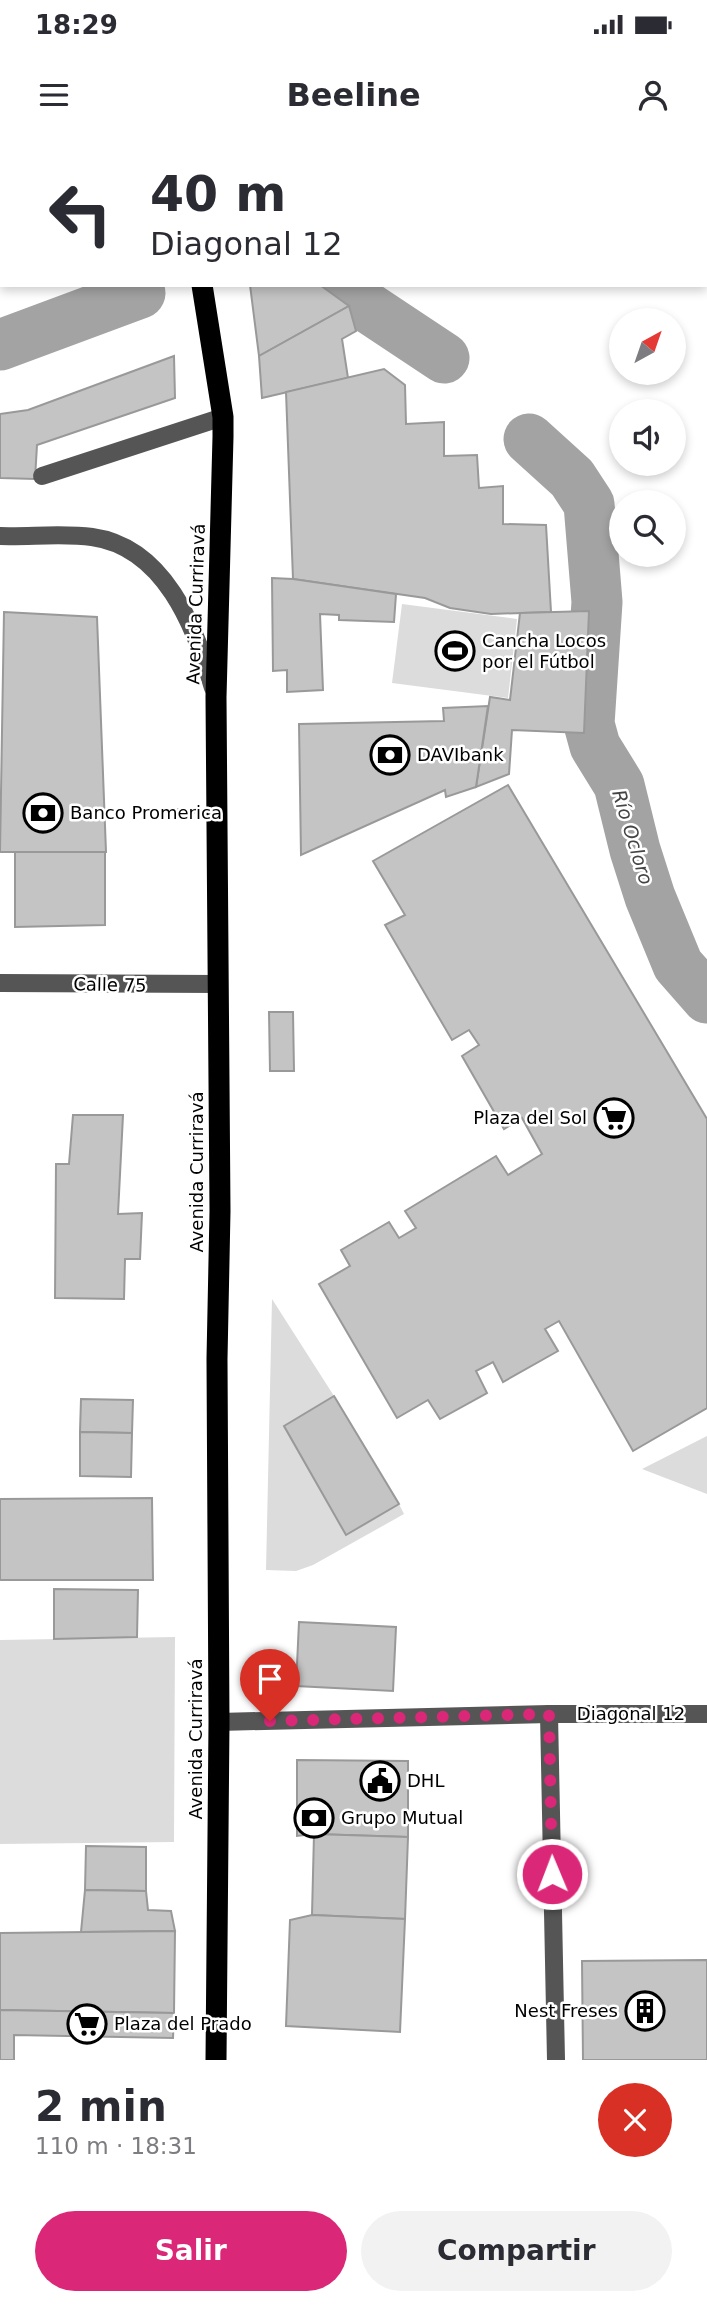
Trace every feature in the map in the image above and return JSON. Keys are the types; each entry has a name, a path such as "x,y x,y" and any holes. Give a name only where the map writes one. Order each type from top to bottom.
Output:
{"highway":[{"name":"Avenida Curriravá","path":"202,287 223,416 216,697 219,984 216,2060"}],"street":[{"path":"42,476 223,416"},
{"path":"0,536 92,537 126,547 165,580 190,621 216,697"},
{"name":"Calle 75","path":"0,983 219,984"},
{"path":"549,1714 556,2060"},
{"name":"Diagonal 12","path":"219,1722 549,1714 707,1714"}],"path":[{"path":"133,810 218,811"}],"shaded area":[{"name":"Cancha Locos por el Fútbol","path":"402,604 517,619 508,698 392,683"},
{"path":"272,1299 334,1396 284,1426 346,1534 399,1504 404,1514 313,1565 296,1571 266,1570"},
{"path":"707,1436 707,1494 642,1469"},
{"path":"175,1637 174,1842 0,1844 0,1640"}],"building":[{"path":"250,287 323,287 349,306 259,356"},
{"path":"349,306 356,331 342,339 348,378 262,398 259,356"},
{"path":"174,356 175,398 37,445 35,479 0,478 0,414 28,410"},
{"path":"384,369 405,385 406,424 444,422 444,456 477,455 479,488 503,486 503,524 546,525 551,612 491,614 450,608 425,598 293,579 286,392"},
{"path":"272,578 396,594 394,622 339,620 339,615 320,614 323,690 287,692 287,670 273,671"},
{"path":"589,611 584,733 512,730 509,774 476,787 490,697 510,700 520,613"},
{"path":"4,612 97,617 106,852 0,852"},
{"name":"DAVIbank","path":"488,706 476,787 446,797 445,790 301,855 299,724 444,721 443,708"},
{"name":"Plaza del Sol","path":"508,785 707,1119 707,1408 633,1451 559,1321 545,1329 558,1351 503,1382 493,1362 476,1371 487,1393 440,1419 428,1400 397,1418 319,1284 350,1266 341,1250 389,1222 399,1238 416,1228 405,1211 496,1156 508,1175 542,1154 522,1118 504,1129 462,1056 479,1045 469,1030 452,1040 385,925 405,915 373,861"},
{"path":"15,852 105,852 105,925 15,927"},
{"path":"269,1012 293,1012 294,1071 270,1071"},
{"path":"73,1115 123,1115 118,1214 142,1213 140,1259 125,1259 124,1299 55,1298 56,1164 69,1164"},
{"path":"334,1396 399,1504 346,1535 284,1426"},
{"path":"81,1399 133,1400 132,1433 80,1432"},
{"path":"80,1432 132,1433 131,1477 80,1476"},
{"path":"152,1498 153,1580 0,1580 0,1499"},
{"path":"54,1589 138,1590 137,1637 54,1639"},
{"path":"299,1622 396,1627 393,1691 296,1686"},
{"path":"297,1760 408,1761 408,1837 314,1834 297,1836"},
{"path":"314,1834 408,1837 405,1919 312,1915"},
{"path":"86,1846 146,1847 146,1891 85,1890"},
{"path":"85,1890 146,1891 148,1910 171,1911 175,1931 81,1932"},
{"path":"312,1915 405,1919 400,2032 286,2026 290,1920"},
{"path":"175,1931 174,2013 0,2010 0,1933"},
{"name":"Nest Freses","path":"707,1960 707,2060 583,2060 582,1961"},
{"name":"Plaza del Prado","path":"0,2010 174,2013 173,2038 14,2035 14,2060 0,2060"}],"waterway":[{"name":"Río Ocloro","path":"337,287 444,358"},
{"name":"Río Ocloro","path":"0,345 140,293"},
{"name":"Río Ocloro","path":"529,439 572,478 589,504 597,602 589,724 595,746 619,785 650,897 678,965 707,998"}],"place":[{"name":"Cancha Locos por el Fútbol","path":"455,651"},
{"name":"DAVIbank","path":"390,755"},
{"name":"Banco Promerica","path":"43,813"},
{"name":"Plaza del Sol","path":"614,1118"},
{"name":"DHL","path":"380,1781"},
{"name":"Grupo Mutual","path":"314,1818"},
{"name":"Nest Freses","path":"645,2011"},
{"name":"Plaza del Prado","path":"87,2024"}],"route":[{"path":"270,1721 549,1714 552,1874"}]}
